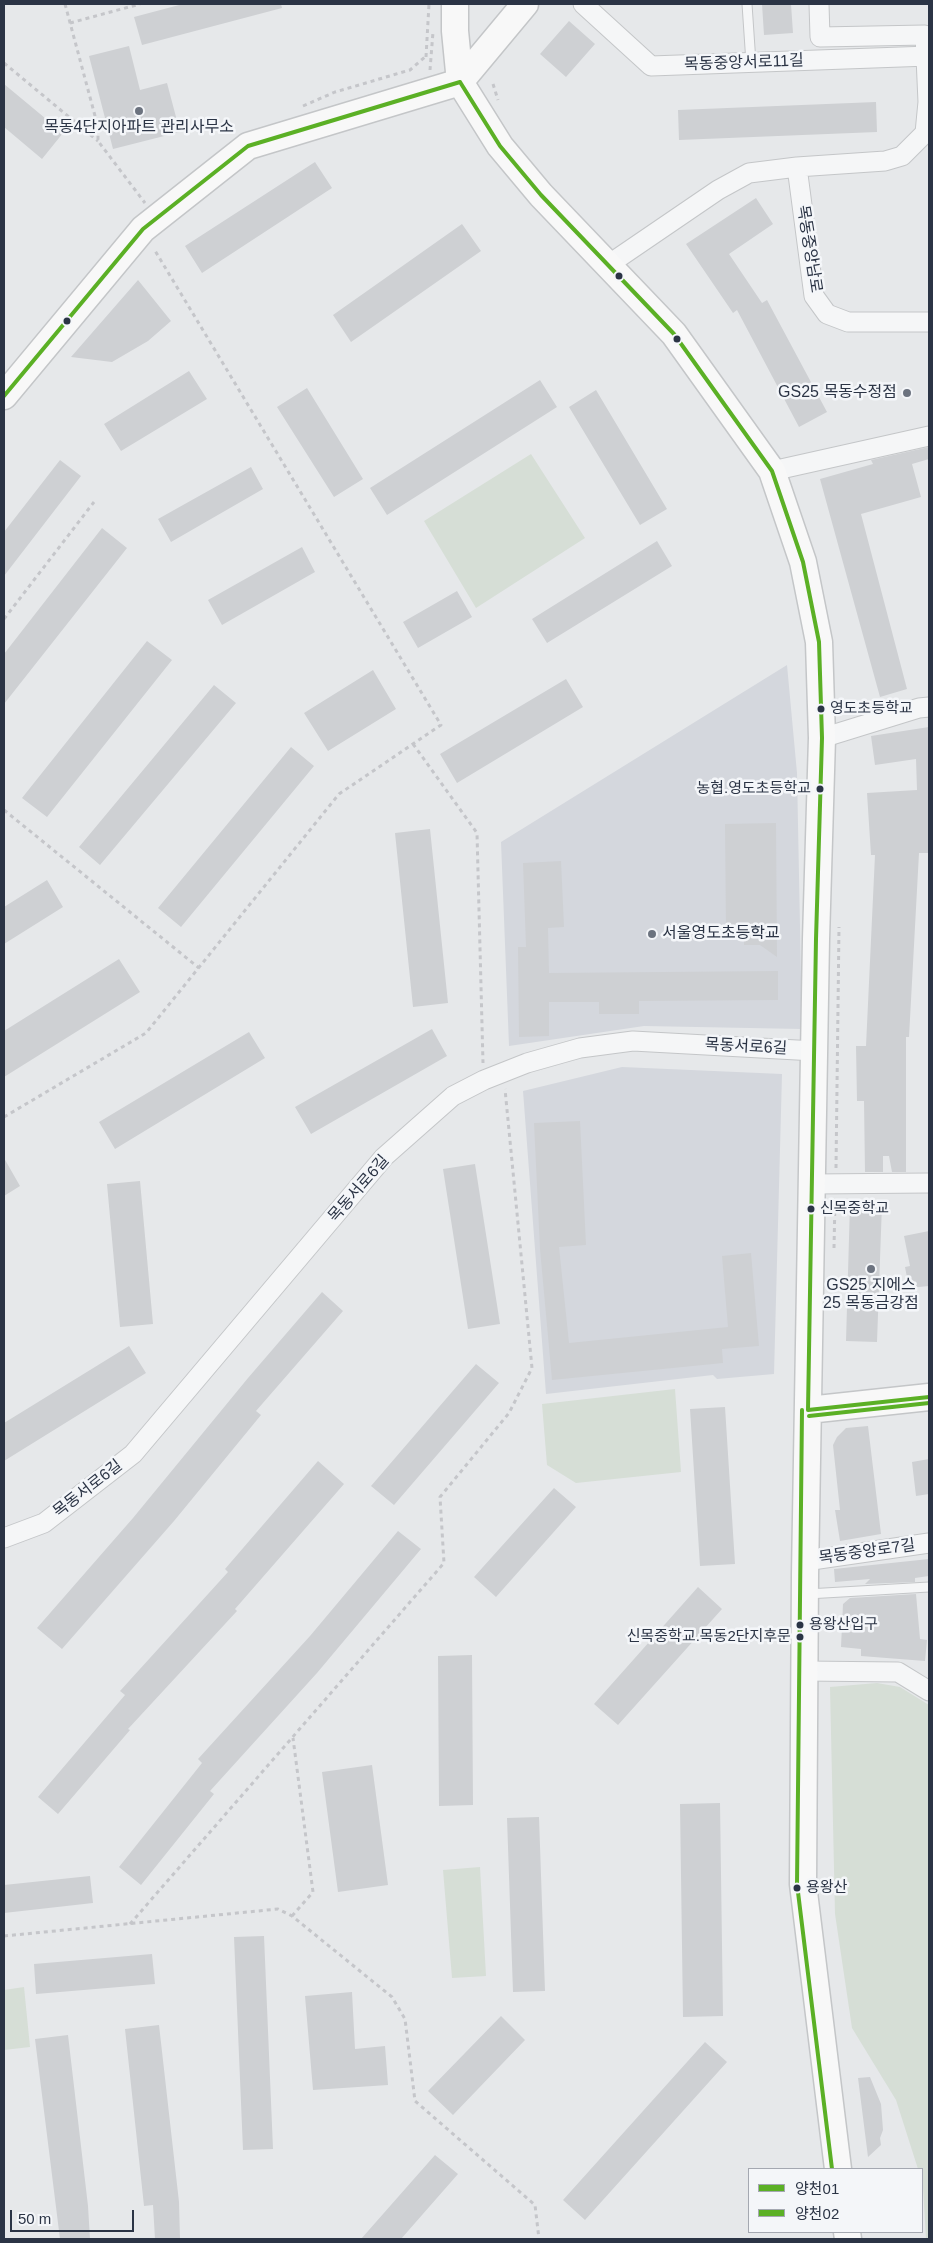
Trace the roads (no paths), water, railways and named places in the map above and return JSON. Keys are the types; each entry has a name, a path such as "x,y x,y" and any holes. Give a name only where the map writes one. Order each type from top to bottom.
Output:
{"main road":[{"path":"456,4 455,31 460,82 500,146 541,195 674,334 772,472 803,562 819,642 822,738 815,1051 824,1184 808,1410 804,1594 803,1884 838,2168"},
{"path":"4,396 150,224 248,146 460,82 525,4"},
{"path":"808,1410 929,1397"}],"street":[{"name":"목동중앙서로11길","path":"583,4 651,66 927,56"},
{"path":"608,265 718,190 749,173 797,167 885,161 902,156 924,133 928,102 925,35 820,37 818,4"},
{"name":"목동중앙남로","path":"797,167 814,296 827,314 848,322 929,322"},
{"path":"772,472 929,436"},
{"path":"822,738 919,708 929,707"},
{"name":"목동서로6길","path":"4,1538 44,1523 133,1454 384,1158 453,1096 484,1080 527,1063 580,1048 633,1041 815,1051"},
{"path":"824,1184 929,1183"},
{"name":"목동중앙로7길","path":"805,1560 929,1543"},
{"path":"804,1671 898,1672 929,1691"}],"lane":[{"path":"746,4 751,63"},
{"path":"804,1594 929,1587"}],"place":[{"name":"목동4단지아파트 관리사무소","path":"139,111"},
{"name":"GS25 목동수정점","path":"907,393"},
{"name":"영도초등학교","path":"821,709"},
{"name":"농협.영도초등학교","path":"820,789"},
{"name":"서울영도초등학교","path":"652,934"},
{"name":"신목중학교","path":"811,1209"},
{"name":"GS25 지에스 25 목동금강점","path":"871,1269"},
{"name":"용왕산입구","path":"800,1625"},
{"name":"신목중학교.목동2단지후문","path":"800,1637"},
{"name":"용왕산","path":"797,1888"}]}
